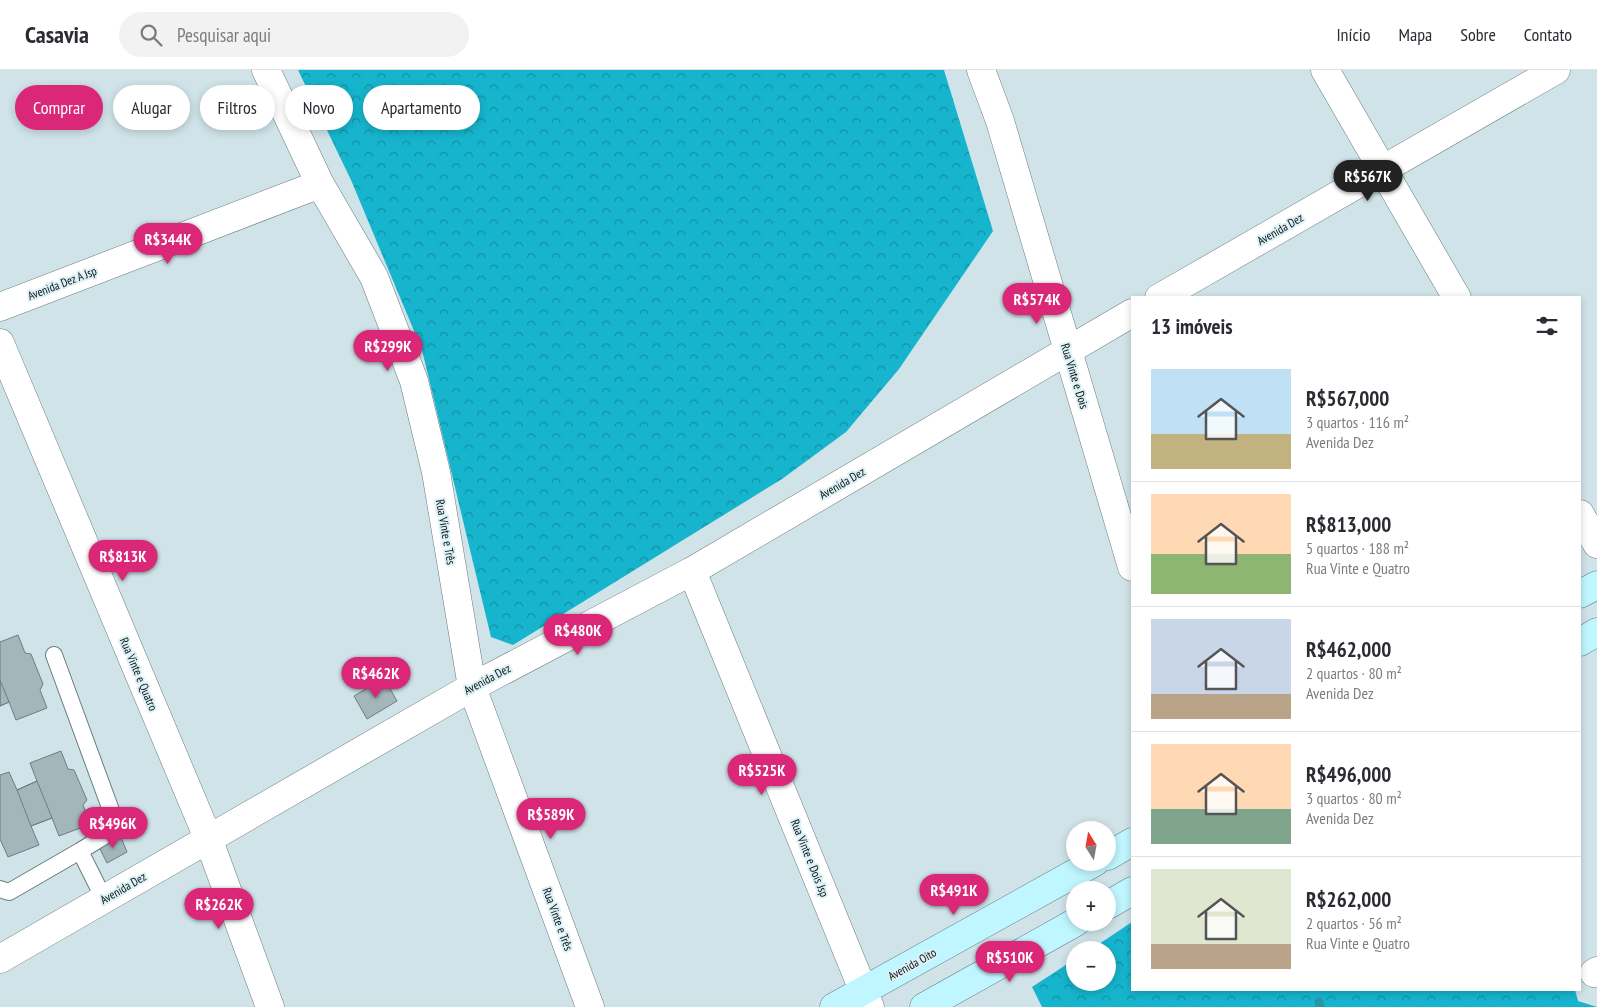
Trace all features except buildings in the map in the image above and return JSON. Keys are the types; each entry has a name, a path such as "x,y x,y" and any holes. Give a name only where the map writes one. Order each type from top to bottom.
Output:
{"street":[{"name":"Rua Vinte e Três","path":"266,70 320,184 374,277 414,381 436,472 472,687 590,1007"},
{"name":"Rua Vinte e Dois","path":"981,70 1000,122 1131,564"},
{"path":"1325,70 1456,296"},
{"name":"Avenida Dez","path":"1162,296 1556,70"},
{"name":"Avenida Dez A Jsp","path":"0,307 320,184"},
{"name":"Avenida Dez","path":"0,959 472,687 692,571 1131,314"},
{"name":"Rua Vinte e Quatro","path":"0,343 208,838 270,1007"},
{"name":"Rua Vinte e Dois Jsp","path":"692,571 867,998"},
{"path":"1581,593 1597,585"},
{"path":"1581,641 1597,632"},
{"path":"1116,851 1131,843"},
{"name":"Avenida Oito","path":"834,1007 867,998 1080,871"},
{"path":"1116,900 1131,892"},
{"path":"924,1007 1066,928"}],"lane":[{"path":"0,889 9,892 111,832 113,819 54,655"},
{"path":"80,851 104,899"}],"green space":[{"path":"298,70 944,70 993,231 899,369 846,432 782,479 513,645 491,637 422,350 351,180 327,130 353,130 353,85 305,85"},
{"path":"1131,923 1131,991 1575,991 1578,1001 1597,1007 1042,1007 1032,987 1066,965 1066,991 1116,991 1116,941 1104,941"}],"waterway":[{"path":"1319,1002 1320,1007"}]}
